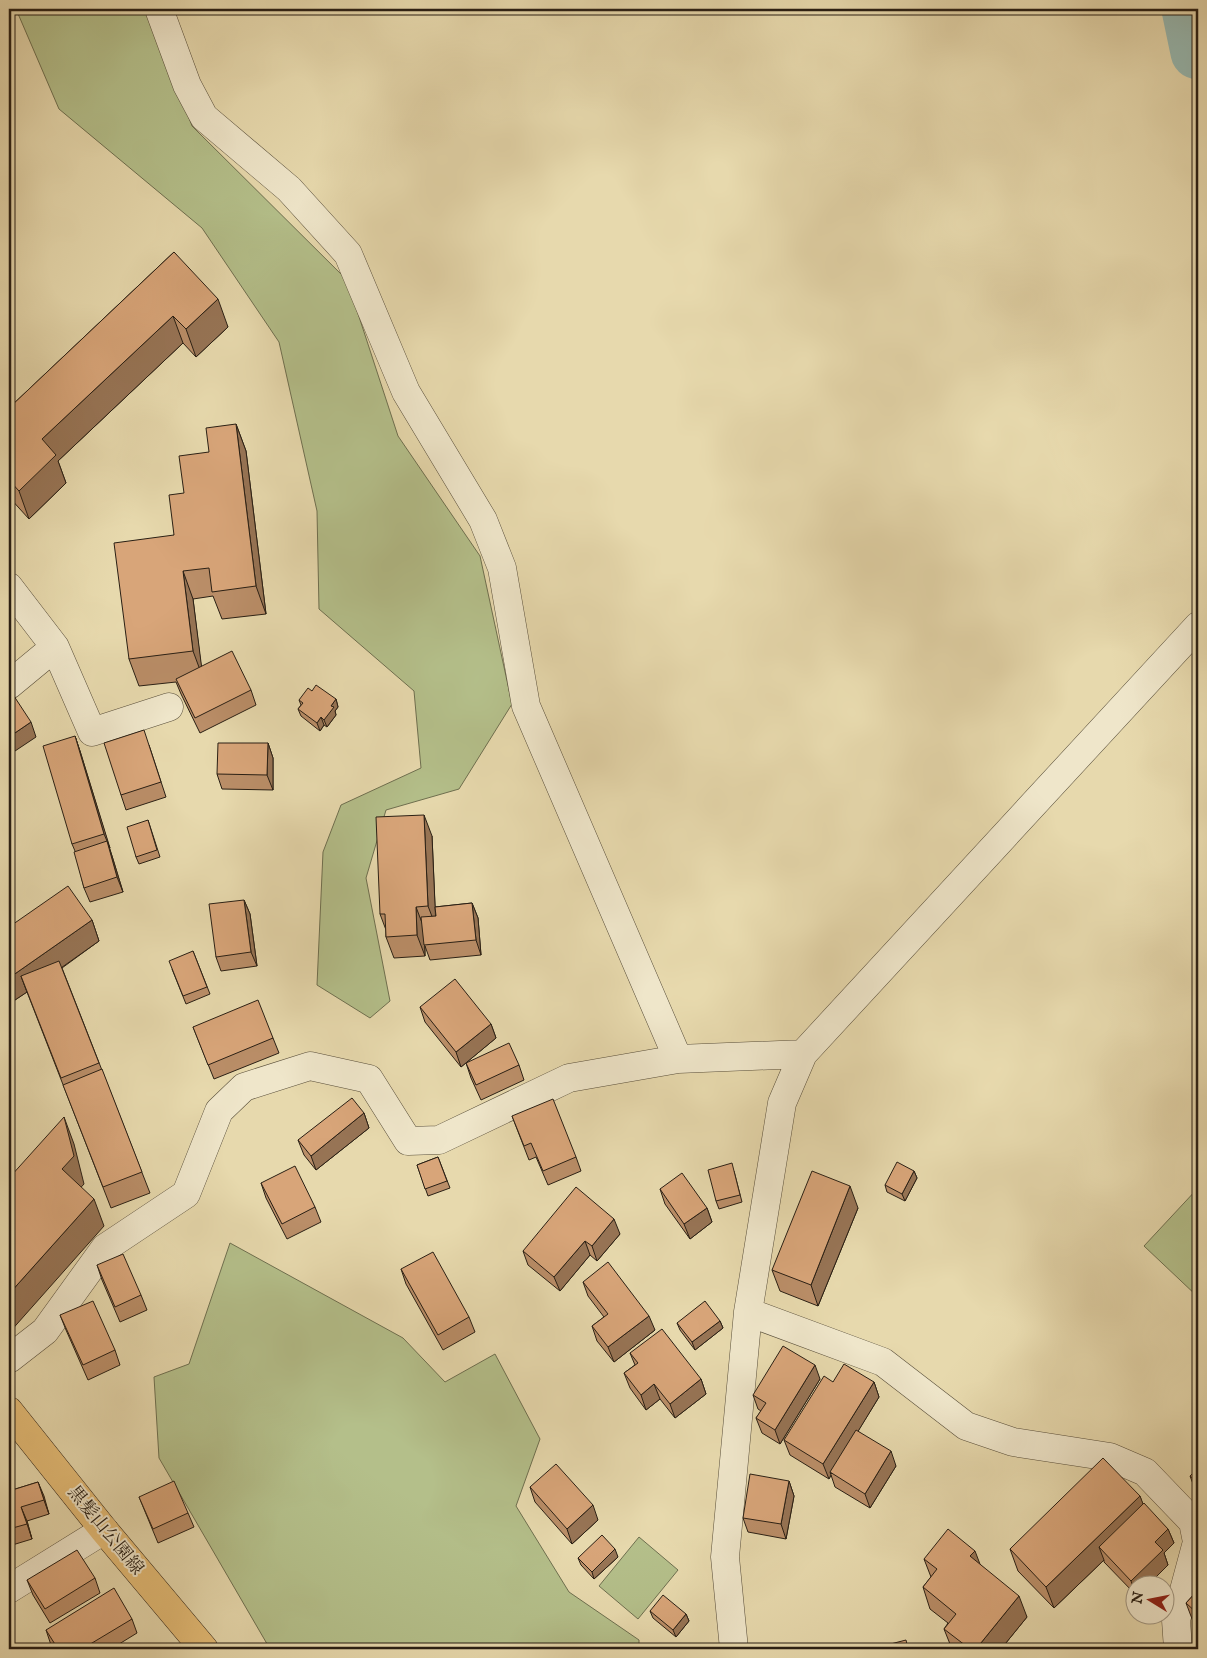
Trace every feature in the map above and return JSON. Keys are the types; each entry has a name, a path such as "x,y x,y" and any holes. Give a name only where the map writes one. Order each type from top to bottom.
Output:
{"main road":[{"name":"黒髪山公園線","path":"9,1411 104,1530 204,1649"}],"street":[{"path":"159,9 187,85 204,117 289,189 348,254 406,392 483,520 502,568 526,706 678,1059"},
{"path":"9,587 55,647 92,732 169,707"},
{"path":"734,1649 725,1557 748,1312 782,1103 803,1054 1198,626"},
{"path":"9,685 55,647"},
{"path":"9,1358 45,1331 105,1248 186,1194 219,1111 244,1087 310,1066 369,1079 408,1141 439,1140 569,1078 678,1059 803,1054"},
{"path":"748,1312 883,1362 966,1426 1013,1442 1110,1457 1145,1472 1194,1522 1197,1542 1176,1620 1178,1649"},
{"path":"9,1589 104,1530"}],"green space":[{"path":"16,9 149,9 192,126 347,280 398,436 480,556 512,704 459,789 386,810 366,878 390,1001 370,1018 317,985 323,852 341,805 421,768 414,691 319,609 317,511 279,342 202,228 59,109"},
{"path":"1198,1188 1198,1297 1144,1246"},
{"path":"230,1243 403,1338 445,1382 495,1354 540,1439 516,1506 569,1592 639,1640 639,1649 270,1649 159,1458 154,1377 189,1364"},
{"path":"639,1537 678,1570 638,1619 599,1586"}],"building":[{"path":"174,252 218,299 186,329 173,316 42,439 56,455 19,491 9,480 9,408"},
{"path":"236,424 256,586 212,592 209,568 183,571 193,651 129,659 114,543 174,535 169,495 184,493 179,456 209,452 206,428"},
{"path":"232,651 251,690 195,718 176,679"},
{"path":"316,685 336,699 331,706 334,707 324,720 321,717 317,723 298,709 303,703 299,700 308,688 312,691"},
{"path":"9,691 31,722 9,737"},
{"path":"144,730 161,782 121,795 104,743"},
{"path":"75,736 104,834 72,844 43,746"},
{"path":"218,743 268,743 267,775 217,774"},
{"path":"424,815 428,906 416,907 417,935 386,937 385,914 380,914 376,817"},
{"path":"148,820 157,850 136,857 127,827"},
{"path":"107,841 117,877 84,888 74,852"},
{"path":"68,886 92,920 9,978 9,927"},
{"path":"244,900 251,952 216,957 209,904"},
{"path":"472,903 476,940 424,945 421,917 436,916 435,907"},
{"path":"193,951 207,987 183,996 169,961"},
{"path":"59,961 99,1063 61,1078 21,976"},
{"path":"455,979 491,1024 456,1052 420,1007"},
{"path":"258,1000 273,1038 208,1065 193,1027"},
{"path":"509,1043 519,1065 476,1085 466,1063"},
{"path":"102,1069 142,1172 103,1187 63,1085"},
{"path":"352,1098 364,1113 311,1156 298,1140"},
{"path":"553,1099 576,1157 543,1171 531,1143 524,1146 512,1116"},
{"path":"64,1117 74,1156 62,1169 94,1199 9,1294 9,1176"},
{"path":"438,1157 447,1181 425,1189 417,1165"},
{"path":"897,1162 914,1171 902,1194 885,1185"},
{"path":"732,1163 740,1195 716,1201 708,1170"},
{"path":"295,1166 315,1207 282,1224 261,1183"},
{"path":"812,1171 850,1186 811,1285 772,1270"},
{"path":"682,1173 707,1208 684,1224 660,1189"},
{"path":"576,1187 614,1219 592,1246 585,1241 554,1277 523,1251"},
{"path":"433,1252 469,1317 438,1335 401,1269"},
{"path":"123,1254 141,1295 115,1307 97,1265"},
{"path":"608,1262 649,1316 608,1347 592,1326 608,1314 583,1282"},
{"path":"93,1301 115,1350 83,1365 60,1315"},
{"path":"705,1301 720,1321 692,1342 677,1323"},
{"path":"662,1329 701,1379 670,1404 654,1384 641,1395 624,1373 638,1363 630,1353"},
{"path":"783,1346 815,1365 775,1430 756,1418 766,1403 753,1395"},
{"path":"844,1364 874,1382 823,1464 784,1440 824,1376 833,1382"},
{"path":"856,1430 891,1451 865,1494 830,1472"},
{"path":"1103,1458 1140,1496 1046,1587 1010,1549"},
{"path":"556,1464 593,1505 567,1529 530,1487"},
{"path":"1198,1468 1198,1483 1190,1476"},
{"path":"750,1474 789,1481 781,1524 743,1518"},
{"path":"174,1481 188,1513 153,1529 139,1497"},
{"path":"38,1482 44,1500 21,1507 27,1524 9,1529 9,1491"},
{"path":"1144,1503 1168,1529 1155,1542 1163,1550 1136,1576 1126,1576 1099,1547"},
{"path":"948,1529 975,1551 970,1556 1019,1596 976,1649 970,1649 944,1629 956,1614 923,1587 937,1569 924,1559"},
{"path":"602,1535 615,1549 592,1572 578,1558"},
{"path":"77,1550 95,1578 45,1609 27,1580"},
{"path":"114,1588 132,1619 82,1649 58,1649 46,1630"},
{"path":"1198,1590 1198,1614 1186,1603"},
{"path":"663,1595 686,1614 673,1630 650,1611"},
{"path":"906,1640 908,1649 875,1648"}],"waterway":[{"path":"1189,9 1198,52"}]}
